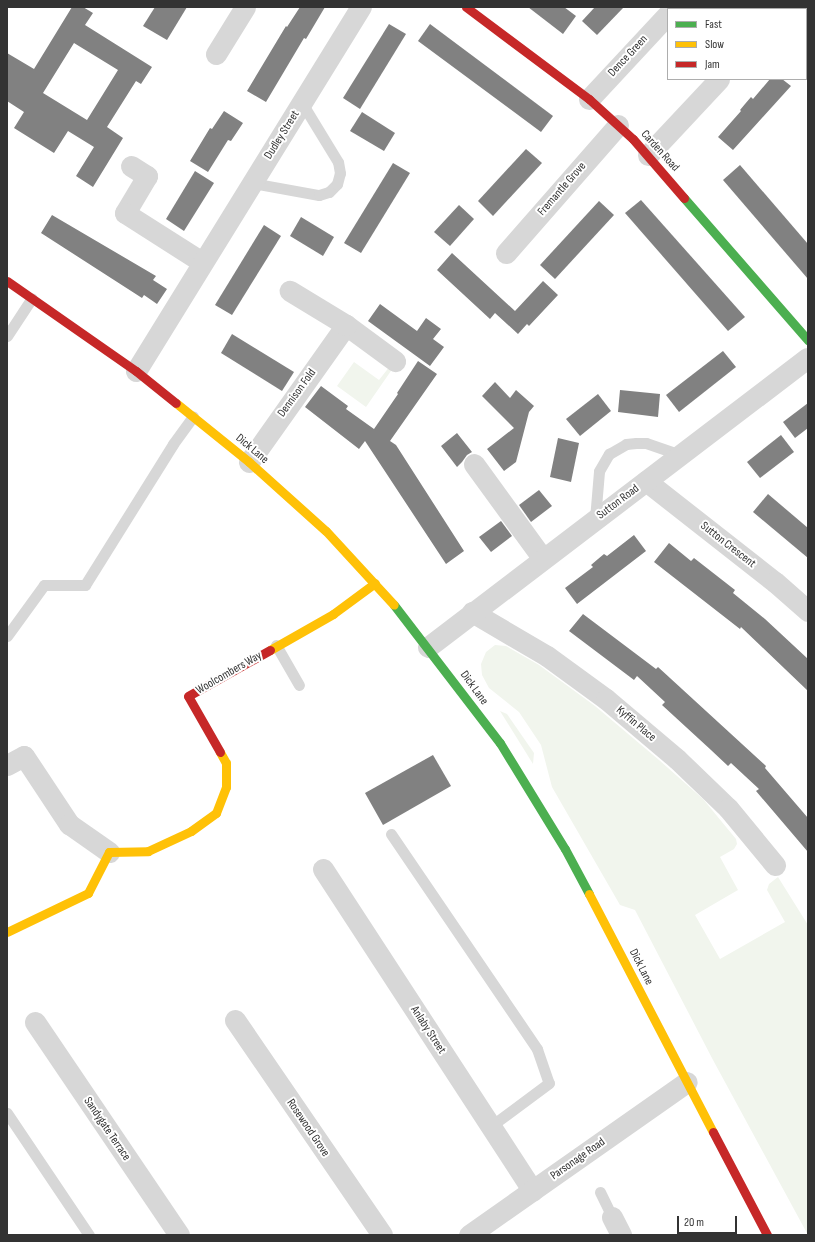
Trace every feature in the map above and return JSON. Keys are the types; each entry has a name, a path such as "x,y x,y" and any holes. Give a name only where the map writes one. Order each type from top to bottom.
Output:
{"street":[{"path":"216,54 245,7"},
{"name":"Dudley Street","path":"136,371 361,7"},
{"name":"Carden Road","path":"466,7 589,99 618,125 648,155 808,340"},
{"name":"Dence Green","path":"589,99 667,15"},
{"path":"648,155 717,80"},
{"name":"Fremantle Grove","path":"506,253 618,125"},
{"path":"131,166 147,176 125,213 202,262"},
{"name":"Dick Lane","path":"7,281 136,371 248,462 326,531 376,583 428,647 500,743 565,849 767,1235"},
{"path":"290,291 346,325 395,360"},
{"name":"Dennison Fold","path":"248,462 346,325"},
{"name":"Sutton Road","path":"428,647 472,612 808,358"},
{"path":"474,464 542,559"},
{"name":"Sutton Crescent","path":"646,481 775,582 808,612"},
{"name":"Woolcombers Way","path":"108,852 148,851 191,831 216,813 226,787 226,763 188,696 332,614 376,583"},
{"name":"Kyffin Place","path":"472,612 547,656 606,699 677,759 728,808 775,864"},
{"path":"7,765 24,756 69,824 108,852 88,893 7,932"},
{"name":"Anlaby Street","path":"323,869 534,1191"},
{"name":"Rosewood Grove","path":"235,1020 382,1235"},
{"name":"Sandygate Terrace","path":"35,1022 179,1235"},
{"name":"Parsonage Road","path":"469,1235 534,1191 687,1082"}],"lane":[{"path":"252,183 319,195 329,192 337,184 340,173 338,162 302,103"},
{"path":"7,336 32,298"},
{"path":"7,636 44,584 85,586 173,444 193,416"},
{"path":"595,519 599,471 603,462 613,451 626,444 636,443 646,444 680,455"},
{"path":"276,645 299,685"},
{"path":"391,834 538,1049 549,1083 491,1126"},
{"path":"7,1113 89,1235"},
{"path":"600,1192 616,1226"}],"shaded area":[{"path":"354,362 379,380 390,366 393,368 366,407 337,386"},
{"path":"495,645 506,646 539,665 595,706 703,799 736,839 737,844 734,849 720,857 738,890 695,915 720,959 785,922 767,890 769,884 778,877 808,925 808,1235 713,1060 635,910 620,905 552,787 541,745 519,712 489,688 482,675 481,664 486,652"},
{"path":"500,711 507,714 534,753 533,764"}],"building":[{"path":"72,7 83,7 93,13 85,25 152,67 141,84 136,81 107,127 123,138 93,187 76,176 94,147 68,131 54,153 14,128 24,112 7,101 7,53 34,69","holes":["74,43 118,70 87,120 43,93"]},
{"path":"155,7 187,7 167,40 143,26"},
{"path":"300,7 325,7 306,39 304,38 266,102 247,91 286,26 287,27"},
{"path":"528,7 564,7 576,16 563,34"},
{"path":"595,7 624,7 597,35 582,21"},
{"path":"389,24 406,34 360,109 343,98"},
{"path":"430,24 553,116 541,132 418,41"},
{"path":"769,80 783,80 791,86 733,150 718,137 751,97 753,99"},
{"path":"224,111 243,123 231,141 228,140 208,172 190,161 210,128 212,129"},
{"path":"362,112 395,133 384,151 350,131"},
{"path":"526,149 542,163 493,216 478,201"},
{"path":"393,163 410,173 361,253 344,243"},
{"path":"740,165 808,244 808,279 723,180"},
{"path":"195,171 214,183 184,231 166,219"},
{"path":"641,200 745,317 728,331 625,213"},
{"path":"599,201 614,215 555,279 540,265"},
{"path":"459,205 474,219 450,246 434,232"},
{"path":"52,215 156,276 153,280 167,289 157,304 144,295 142,298 41,233"},
{"path":"301,217 334,237 323,256 290,236"},
{"path":"264,225 281,236 232,315 215,305"},
{"path":"452,253 515,311 543,281 558,295 529,326 527,324 518,334 495,313 490,319 437,270"},
{"path":"380,304 417,331 426,318 441,329 433,339 444,347 430,366 368,321"},
{"path":"232,334 294,372 282,391 221,353"},
{"path":"723,351 736,367 679,412 666,395"},
{"path":"418,361 437,374 390,441 396,445 464,551 446,564 365,441 359,449 305,407 321,386 348,406 346,409 374,429"},
{"path":"495,382 510,398 516,390 534,406 529,412 516,462 504,471 487,449 514,428 482,396"},
{"path":"620,390 660,394 658,417 618,412"},
{"path":"598,394 611,411 580,436 566,419"},
{"path":"808,403 808,428 795,438 783,422"},
{"path":"457,433 472,452 467,455 457,467 441,446"},
{"path":"781,435 794,452 760,478 747,462"},
{"path":"558,438 579,443 571,482 550,477"},
{"path":"539,490 552,506 531,522 519,505"},
{"path":"768,494 808,528 808,558 753,512"},
{"path":"501,521 512,536 491,552 479,537"},
{"path":"634,535 646,551 577,604 565,588 593,567 591,565 604,554 607,556"},
{"path":"669,543 691,561 694,558 735,590 733,593 765,619 808,659 808,691 741,627 740,629 654,562"},
{"path":"583,614 656,669 658,667 766,766 765,768 808,818 808,852 756,791 759,789 731,763 728,766 662,705 665,702 637,676 634,680 569,631"},
{"path":"433,755 451,786 383,825 365,793"}],"traffic: fast":[{"path":"684,198 808,340"},
{"path":"394,605 500,743 565,849 589,894"}],"traffic: slow":[{"path":"176,403 249,462 326,531 394,605"},
{"path":"270,650 333,614 375,583"},
{"path":"7,932 88,893 109,852 148,851 191,831 216,813 226,787 226,763 220,752"},
{"path":"589,894 713,1132"}],"traffic: jam":[{"path":"466,7 589,99 633,139 684,198"},
{"path":"7,281 136,371 176,403"},
{"path":"220,752 188,696 270,650"},
{"path":"713,1132 767,1235"}]}
